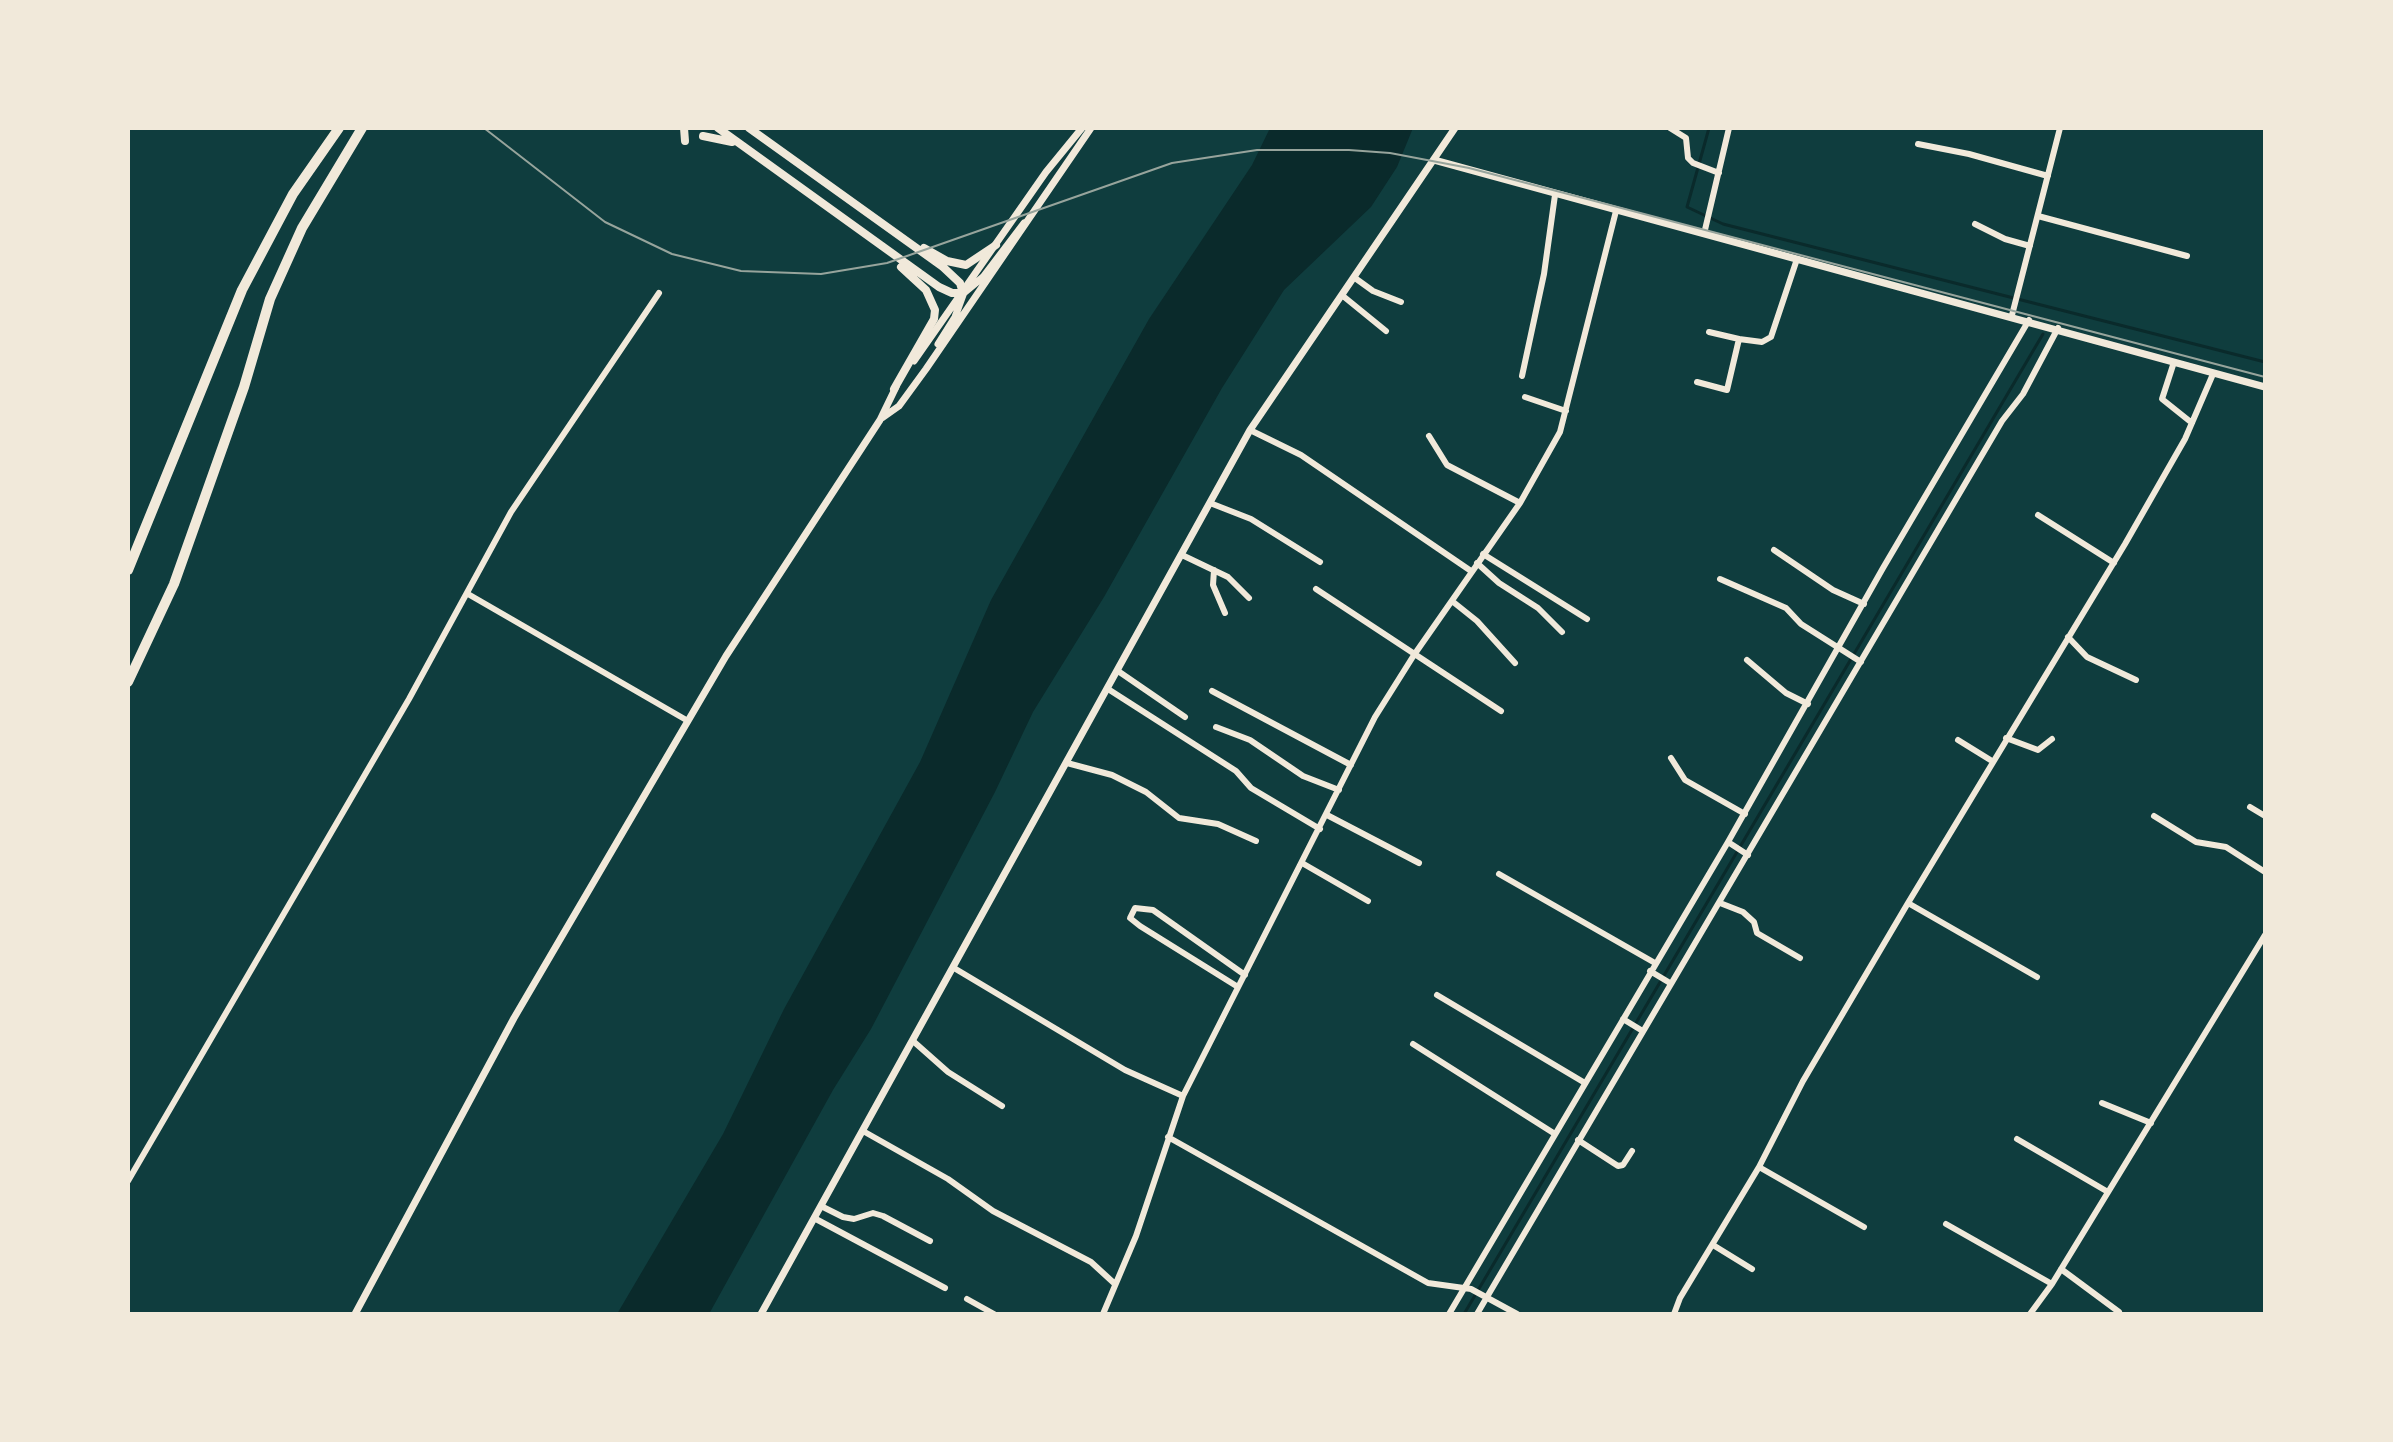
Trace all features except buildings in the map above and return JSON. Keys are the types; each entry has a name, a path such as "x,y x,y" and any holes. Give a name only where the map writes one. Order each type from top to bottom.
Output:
{"highway":[{"path":"128,570 248,278 293,194 339,128"},
{"path":"128,682 174,584 244,387 270,299 302,228 362,128"}],"main road":[{"path":"684,128 685,141"},
{"path":"718,128 881,248 939,287 957,294 963,293 960,283 943,267 749,128"},
{"path":"703,136 741,144"},
{"path":"889,228 957,264 980,258 996,245"},
{"path":"881,248 926,290 935,310 934,319 894,389"}],"street":[{"path":"355,1314 477,1083 740,634 880,420 894,389 1046,172 1082,128"},
{"path":"880,420 899,406 915,384 1091,128"},
{"path":"761,1314 1250,430 1455,128"},
{"path":"1670,128 1686,138 1688,158 1693,163 1719,173"},
{"path":"1705,230 1729,128"},
{"path":"2013,311 2060,128"},
{"path":"1918,144 1969,154 2048,176"},
{"path":"1434,160 1616,211 1705,230 1797,259 2013,311 2029,320 2265,387"},
{"path":"1522,376 1544,274 1555,195"},
{"path":"1106,1313 1136,1236 1183,1096 1375,717 1414,655 1520,503 1560,432 1616,211"},
{"path":"915,384 955,317 963,293 983,277 1016,230 1032,216"},
{"path":"2038,216 2187,256"},
{"path":"1975,224 2002,238 2030,246"},
{"path":"1709,332 1762,342 1771,337 1797,259"},
{"path":"1355,278 1373,291 1401,302"},
{"path":"128,1181 468,594 511,512 659,293"},
{"path":"1343,296 1386,331"},
{"path":"1449,1314 1842,650 1864,604 2029,320"},
{"path":"1477,1314 1641,1030 1720,903 2002,421 2023,394 2058,328"},
{"path":"1697,382 1727,390 1739,339"},
{"path":"2174,362 2162,399 2192,423"},
{"path":"1674,1314 1759,1167 1803,1081 1992,761 2114,563 2192,423 2213,374"},
{"path":"1525,397 1566,411"},
{"path":"1250,430 1301,455 1471,571"},
{"path":"1429,436 1447,465 1520,503"},
{"path":"1210,503 1251,519 1320,562"},
{"path":"2038,515 2114,563"},
{"path":"1774,550 1833,590 1864,604"},
{"path":"1483,554 1587,619"},
{"path":"1182,555 1234,581 1249,598"},
{"path":"1477,563 1499,583 1538,608 1562,632"},
{"path":"1214,570 1216,597 1225,613"},
{"path":"1720,579 1786,608 1801,624 1860,661"},
{"path":"1316,589 1501,711"},
{"path":"468,594 688,721"},
{"path":"1452,601 1477,621 1515,663"},
{"path":"2068,637 2087,657 2136,680"},
{"path":"1747,660 1786,693 1808,704"},
{"path":"1118,671 1185,717"},
{"path":"1108,689 1236,771 1251,788 1320,829"},
{"path":"1212,691 1351,765"},
{"path":"1216,727 1250,740 1303,776 1339,790"},
{"path":"2006,738 2038,750 2052,739"},
{"path":"1958,740 1992,761"},
{"path":"1671,758 1685,780 1745,814"},
{"path":"1067,763 1112,775 1146,792 1179,818 1218,824 1256,841"},
{"path":"2250,807 2265,816"},
{"path":"1327,815 1419,863"},
{"path":"2154,816 2196,842 2226,847 2265,872"},
{"path":"1728,842 1748,855"},
{"path":"1302,863 1368,901"},
{"path":"1499,874 1655,963"},
{"path":"1720,903 1743,912 1754,922 1757,933 1800,958"},
{"path":"1908,903 2037,977"},
{"path":"1238,987 1140,926 1130,918 1135,908 1153,910 1245,975"},
{"path":"2030,1314 2052,1284 2262,946 2265,935"},
{"path":"954,968 1125,1070 1183,1096"},
{"path":"1650,971 1670,983"},
{"path":"1437,995 1585,1083"},
{"path":"1623,1019 1641,1030"},
{"path":"913,1041 948,1072 1002,1106"},
{"path":"1413,1044 1555,1134"},
{"path":"2102,1103 2151,1123"},
{"path":"863,1131 948,1179 993,1211 1091,1262 1115,1284"},
{"path":"1168,1137 1428,1283 1471,1289 1517,1314"},
{"path":"2017,1139 2108,1192"},
{"path":"1578,1140 1621,1166 1632,1151"},
{"path":"1759,1167 1864,1227"},
{"path":"821,1206 854,1219 873,1213 883,1216 930,1241"},
{"path":"814,1218 945,1288"},
{"path":"1946,1224 2052,1284"},
{"path":"1713,1245 1752,1269"},
{"path":"2061,1269 2119,1312"},
{"path":"967,1299 994,1314"}],"water":[{"path":"1270,128 1413,128 1397,167 1371,207 1284,290 1222,388 1104,597 1033,712 995,792 871,1029 833,1090 709,1314 617,1314 723,1134 784,1009 920,762 991,600 1149,319 1252,165"}],"waterway":[{"path":"1709,128 1687,207 1723,224 2265,362"},
{"path":"1464,1314 2043,334"}],"tram line":[{"path":"484,128 605,222 672,254 741,271 821,274 887,263 1172,163 1257,150 1349,150 1390,153 1469,168 2265,377"}]}
